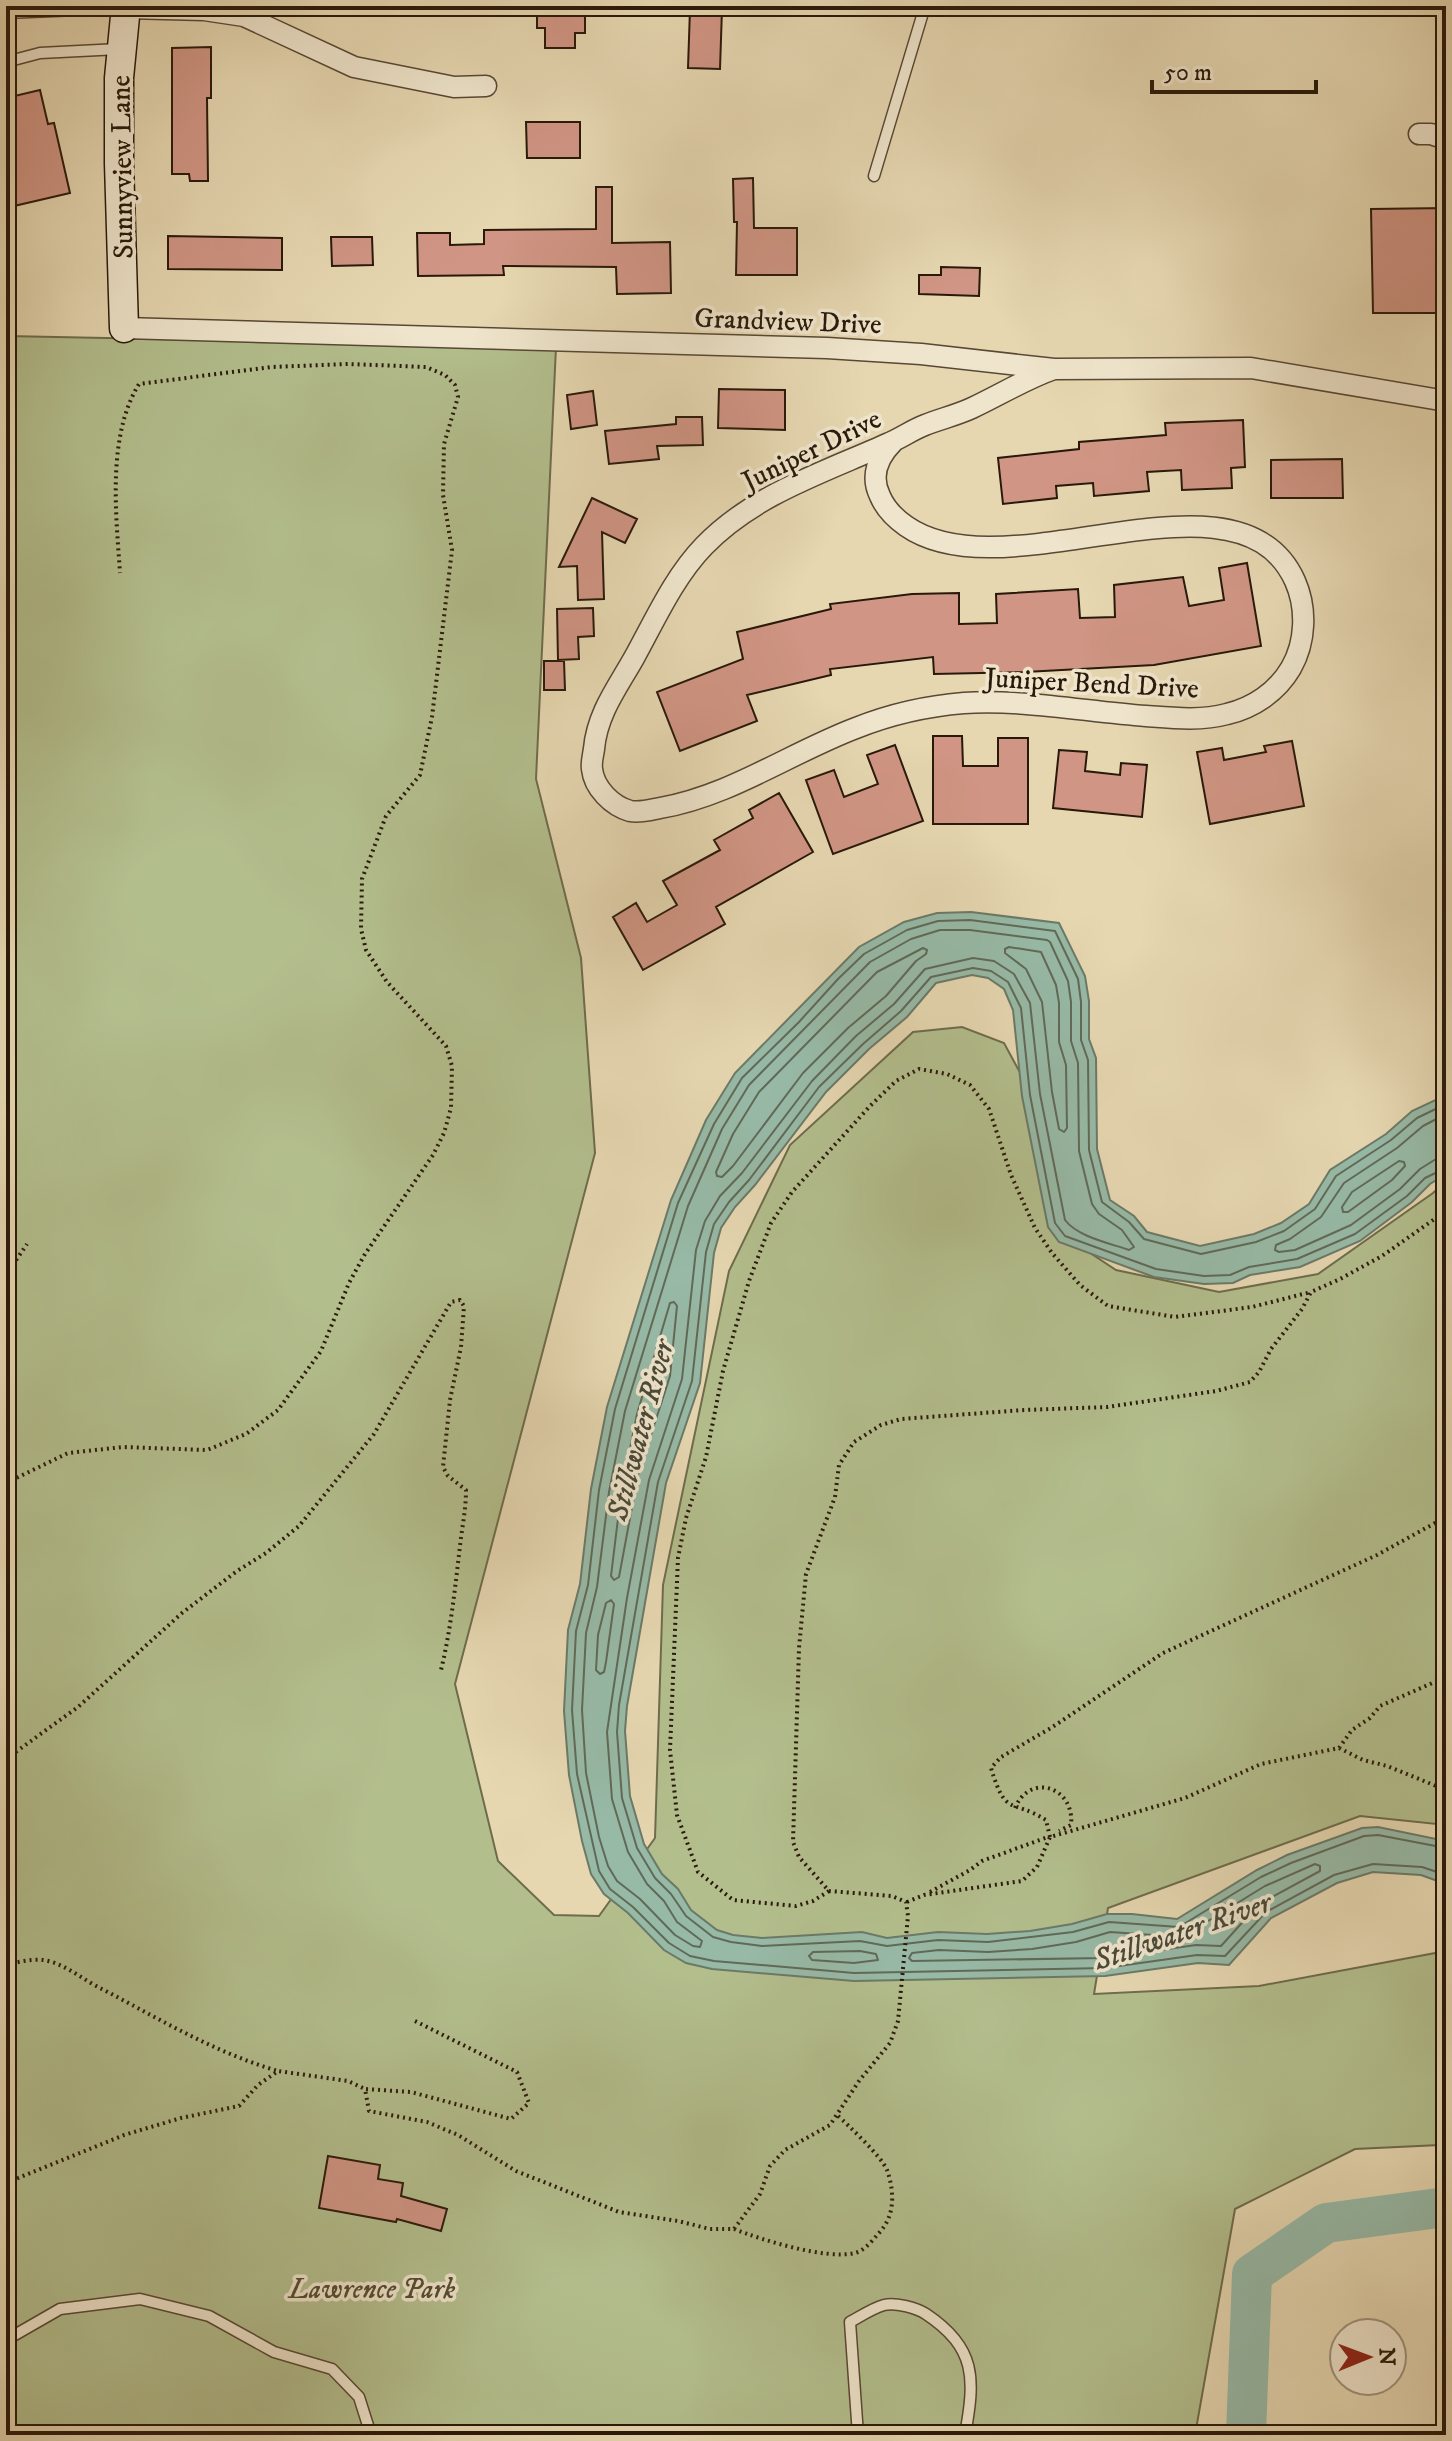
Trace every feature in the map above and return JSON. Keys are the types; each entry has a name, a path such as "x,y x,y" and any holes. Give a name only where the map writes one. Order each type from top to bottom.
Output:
{"street":[{"name":"Sunnyview Lane","path":"124,328 119,163 121,48 126,7"},
{"path":"126,7 214,11 244,16 354,67 454,87 486,86"},
{"path":"1419,134 1446,139"},
{"name":"Grandview Drive","path":"124,328 827,348 921,354 1054,369 1251,368 1446,401"},
{"name":"Juniper Drive","path":"591,773 596,726 671,592 701,550 740,516 780,492 845,460 893,442 909,432 971,408 1030,377 1054,369"},
{"name":"Juniper Bend Drive","path":"591,773 611,803 635,813 699,799 853,729 899,713 968,703 1171,718 1210,718 1247,708 1265,698 1292,667 1300,648 1303,628 1299,588 1290,571 1266,544 1234,530 1180,526 982,548 945,544 912,530 887,508 879,495 875,482 876,470 879,459 893,442"}],"lane":[{"path":"874,176 925,6"},
{"path":"6,13 126,7"},
{"path":"6,62 40,53 121,48"},
{"path":"6,2340 60,2309 140,2299 209,2316 274,2352 332,2369 359,2397 371,2435"},
{"path":"858,2435 850,2322 886,2304 920,2310 945,2327 967,2356 972,2381 965,2435"}],"path":[{"path":"6,1483 68,1453 123,1447 207,1450 246,1434 278,1410 321,1351 355,1273 433,1155 444,1133 451,1108 452,1066 446,1046 387,982 366,950 361,929 362,879 386,816 420,775 432,717 452,550 443,495 444,444 458,397 455,385 445,375 426,367 348,364 271,367 139,384 118,446 120,573"},
{"path":"1446,1211 1382,1256 1311,1292 1252,1307 1175,1317 1108,1306 1080,1285 1035,1228 1011,1175 989,1109 970,1085 947,1074 919,1069 896,1081 792,1192 771,1223 749,1281 723,1371 706,1457 686,1518 678,1558 670,1750 677,1815 698,1872 733,1900 796,1906 813,1901 829,1891 892,1896 906,1902 982,1861 1050,1837 1185,1798 1261,1764 1339,1748 1363,1760 1387,1766 1446,1790"},
{"path":"6,1275 27,1244"},
{"path":"829,1891 799,1857 793,1842 799,1648 806,1574 835,1497 839,1465 854,1442 881,1425 901,1419 1107,1407 1216,1391 1250,1382 1311,1292"},
{"path":"6,1759 78,1707 182,1613 299,1526 374,1434 391,1409 440,1318 451,1302 460,1300 464,1306 461,1347 450,1400 443,1467 448,1476 466,1490 466,1513 450,1636 441,1670"},
{"path":"924,1895 1022,1881 1037,1867 1050,1837 1046,1820 1035,1813 1009,1806 998,1791 991,1768 1001,1757 1051,1728 1163,1653 1377,1555 1446,1517"},
{"path":"1339,1748 1352,1730 1370,1718 1380,1706 1446,1677"},
{"path":"1015,1808 1026,1793 1052,1787 1069,1802 1072,1817 1071,1825 1050,1837"},
{"path":"734,2229 760,2194 770,2166 785,2150 830,2125 859,2081 890,2043 898,2021 902,1990 906,1902"},
{"path":"6,1965 43,1960 68,1969 174,2029 249,2063 278,2071 348,2081 365,2089 411,2092 511,2119 529,2103 517,2072 415,2021"},
{"path":"6,2183 124,2135 181,2118 239,2106 258,2085 278,2071"},
{"path":"365,2089 369,2111 437,2126 458,2135 516,2171 619,2212 710,2229 734,2229 758,2239 810,2251 860,2253 889,2223 892,2209 887,2168 837,2115"}],"green space":[{"name":"Lawrence Park","path":"6,336 556,347 536,779 581,958 595,1153 455,1684 498,1861 554,1915 599,1916 655,1838 663,1585 729,1271 790,1145 913,1032 962,1027 1004,1043 1038,1106 1060,1233 1116,1270 1219,1292 1318,1274 1446,1181 1446,1825 1360,1816 1108,1908 1094,1994 1259,1986 1446,1951 1446,2140 1440,2145 1355,2149 1235,2209 1195,2435 6,2435"}],"water":[{"path":"971,912 1059,923 1085,976 1089,1001 1089,1039 1096,1058 1097,1149 1110,1200 1134,1216 1147,1232 1200,1246 1254,1234 1281,1223 1309,1204 1330,1170 1386,1134 1412,1111 1446,1095 1446,1174 1360,1241 1300,1267 1250,1275 1233,1283 1204,1284 1154,1277 1059,1242 1048,1227 1022,1096 1013,1010 1004,989 988,978 972,975 936,983 907,1017 826,1092 721,1228 714,1253 700,1383 666,1483 627,1706 625,1731 630,1796 644,1844 662,1874 678,1889 691,1910 717,1930 762,1938 862,1932 887,1938 938,1932 987,1934 1072,1924 1107,1914 1177,1919 1287,1855 1362,1828 1378,1827 1446,1841 1446,1884 1421,1875 1373,1872 1337,1883 1271,1918 1229,1965 1198,1963 1105,1976 854,1981 712,1969 686,1963 664,1950 628,1913 604,1894 591,1874 569,1775 564,1711 568,1630 580,1584 591,1489 607,1407 671,1200 706,1120 735,1073 859,947 904,922 937,913"}],"building":[{"path":"537,6 585,6 585,33 575,33 575,48 545,48 545,28 537,28"},
{"path":"690,9 722,9 720,69 688,68"},
{"path":"211,47 211,98 207,98 208,181 190,181 189,174 172,174 172,48"},
{"path":"40,90 48,124 54,123 70,193 14,206 11,196 6,197 6,98"},
{"path":"526,122 580,122 580,158 527,158"},
{"path":"753,178 754,228 797,228 797,275 736,275 737,222 734,222 733,179"},
{"path":"596,187 612,187 612,243 670,242 671,293 617,294 616,267 503,266 504,275 418,276 417,233 450,233 450,245 484,244 484,230 596,229"},
{"path":"1446,208 1446,305 1439,305 1439,313 1373,313 1371,209"},
{"path":"168,236 282,238 282,270 168,269"},
{"path":"331,237 372,237 373,265 332,266"},
{"path":"941,267 980,268 979,296 919,294 919,275 941,275"},
{"path":"719,389 785,390 785,430 718,428"},
{"path":"593,391 597,425 571,429 567,395"},
{"path":"676,417 702,417 703,445 657,446 659,459 609,464 605,431 676,424"},
{"path":"1243,420 1245,467 1231,468 1232,488 1182,490 1181,470 1147,472 1149,491 1094,496 1093,483 1056,486 1057,498 1003,504 998,458 1079,449 1079,442 1166,435 1165,423"},
{"path":"1342,459 1343,498 1271,498 1271,460"},
{"path":"592,498 637,519 625,543 602,532 604,599 578,600 577,566 559,567"},
{"path":"1247,563 1261,646 1154,665 1025,672 934,674 933,657 830,669 831,675 747,695 757,721 680,751 657,692 743,659 737,632 831,609 830,604 912,594 959,593 959,624 997,623 996,594 1078,589 1080,618 1115,617 1114,585 1183,577 1189,606 1224,600 1219,568"},
{"path":"593,608 594,636 578,637 579,659 558,660 557,609"},
{"path":"544,661 564,661 565,690 544,690"},
{"path":"933,736 962,736 963,766 998,766 998,738 1028,738 1028,824 933,824"},
{"path":"1292,741 1304,806 1210,824 1197,752 1222,748 1224,760 1266,752 1264,746"},
{"path":"895,745 923,821 833,854 806,780 834,770 844,797 878,784 867,755"},
{"path":"1059,750 1087,752 1085,771 1120,775 1121,763 1147,765 1142,817 1053,808"},
{"path":"779,793 813,852 716,907 725,924 643,970 613,917 636,903 647,922 677,905 663,881 720,850 714,840 753,818 749,810"},
{"path":"328,2156 380,2165 378,2179 403,2183 401,2196 447,2209 441,2231 397,2219 396,2222 319,2208"}],"waterway":[{"name":"Stillwater River","path":"1246,2435 1252,2274 1326,2223 1446,2207"}]}
